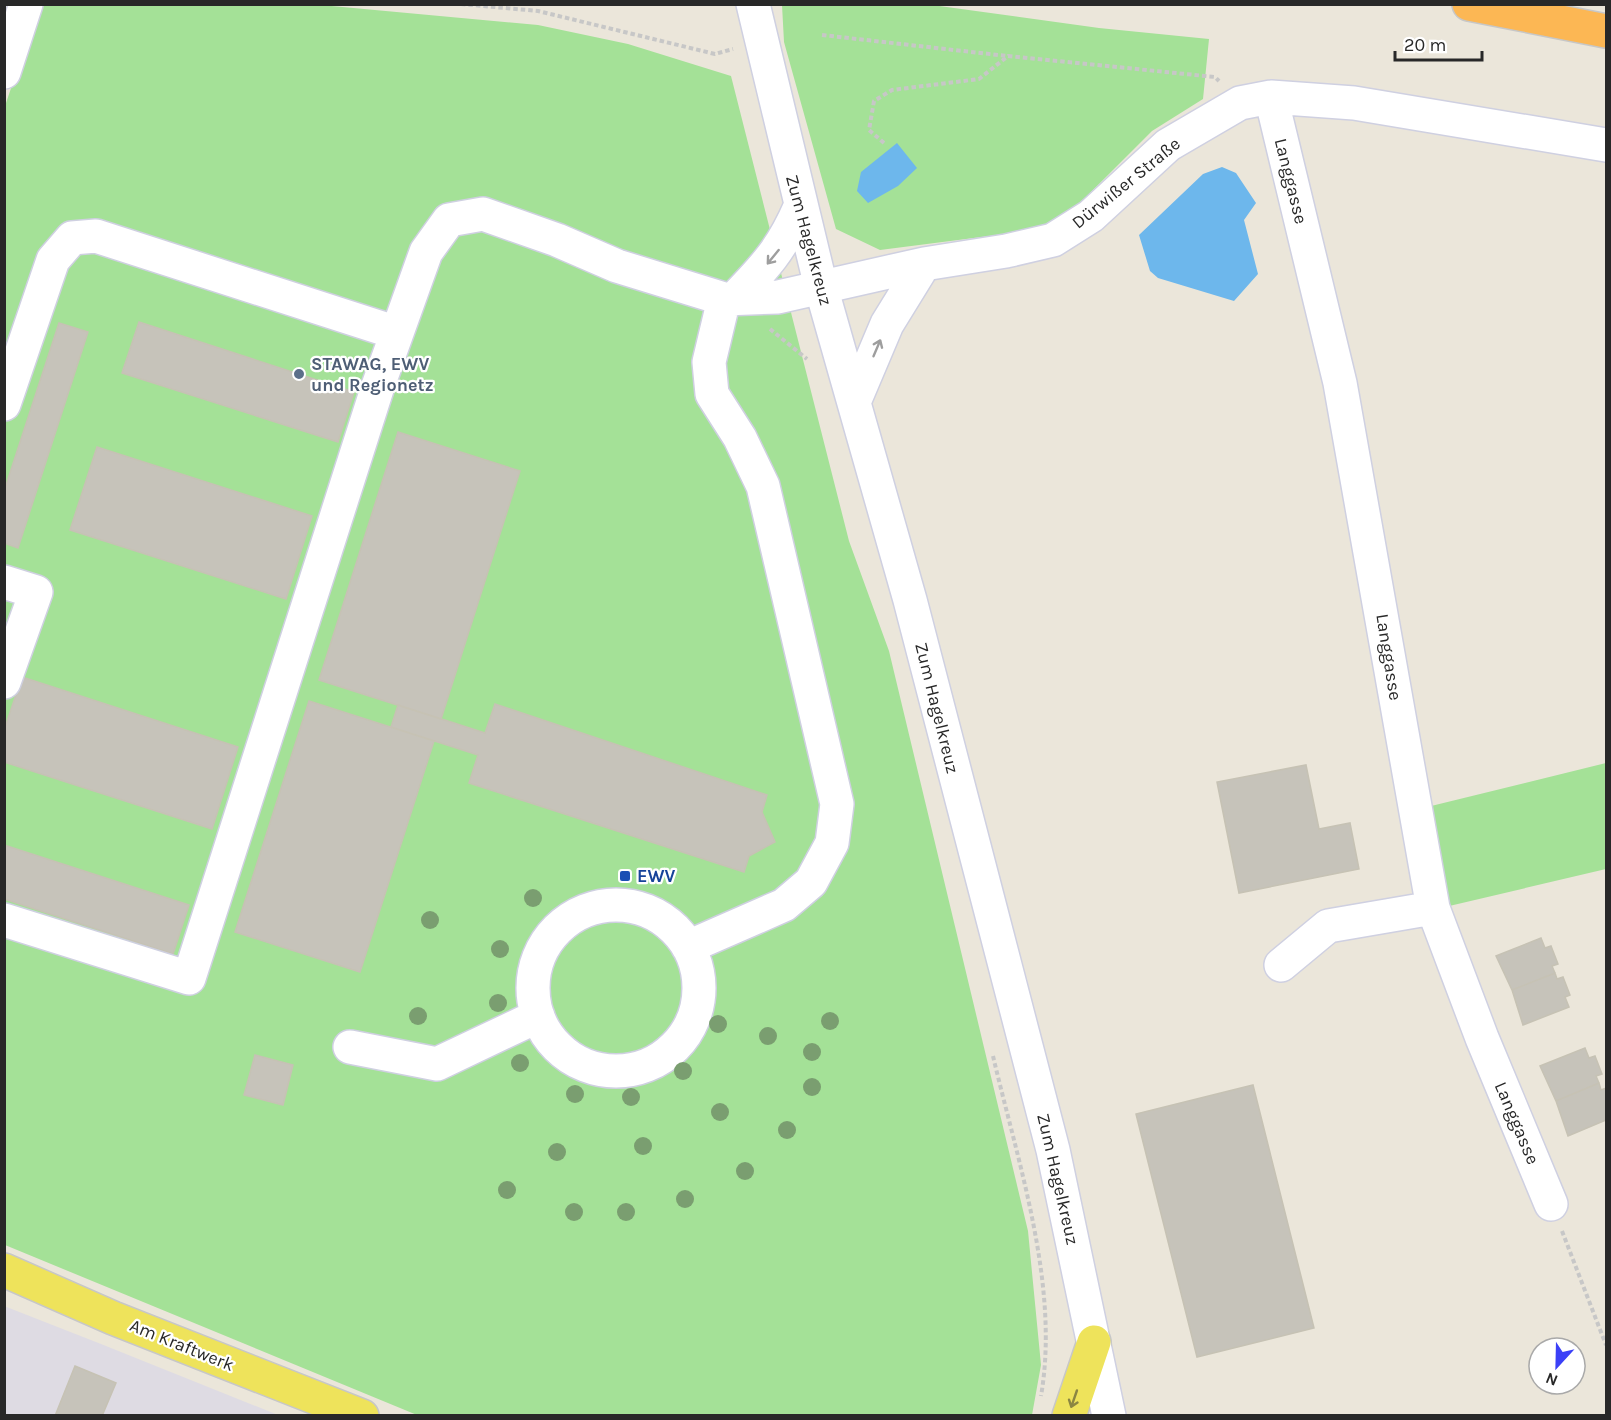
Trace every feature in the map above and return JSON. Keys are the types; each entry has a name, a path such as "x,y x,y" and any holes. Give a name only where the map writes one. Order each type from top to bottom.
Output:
{"highway":[{"path":"1469,4 1606,31"}],"main road":[{"name":"Am Kraftwerk","path":"4,1270 113,1318 362,1416"},
{"path":"1054,1410 1094,1342"}],"street":[{"path":"4,72 26,4"},
{"name":"Zum Hagelkreuz","path":"753,4 800,207 910,600 1044,1117 1109,1416"},
{"path":"1255,100 1354,104 1606,145"},
{"name":"Dürwißer Straße","path":"4,920 189,978 397,333 426,252 449,220 483,214 558,240 617,266 729,299 778,297 924,264 1006,251 1053,240 1091,216 1168,145 1255,100"},
{"name":"Langgasse","path":"1255,100 1340,383 1433,908 1482,1038 1551,1204"},
{"path":"688,946 783,905 811,882 832,843 837,804 762,486 740,438 712,394 709,362 729,299 772,260 786,240 800,207"},
{"path":"4,404 53,260 72,238 96,236 397,333"},
{"path":"854,402 887,324 924,264"},
{"path":"4,582 36,592 4,682"},
{"path":"604,906 629,906 644,911 672,928 688,946 696,968 699,992 693,1019 679,1041 666,1055 649,1065 609,1071 585,1065 561,1050 547,1034 538,1016 533,992 535,968 544,945 560,926 581,913 604,906"},
{"path":"1281,966 1328,926 1433,908"},
{"path":"350,1047 437,1064 538,1016"}],"path":[{"path":"461,4 538,11 715,54 760,42"},
{"path":"822,34 1215,77 1255,100"},
{"path":"884,143 869,130 874,102 891,90 979,79 1008,56"},
{"path":"778,297 770,330 806,356 810,367"},
{"path":"993,1054 1034,1228 1054,1410"},
{"path":"1551,1204 1606,1345"}],"shaded area":[{"path":"4,1306 101,1344 278,1415 5,1415"}],"green space":[{"path":"310,4 538,25 628,44 731,76 849,541 889,651 1028,1231 1041,1365 1032,1415 417,1415 5,1245 4,109 39,5"},
{"path":"782,5 932,5 1099,28 1209,39 1203,99 1152,131 1078,205 1044,225 1005,234 880,250 836,229 784,42"},
{"path":"1606,763 1606,869 1445,907 1423,808"}],"water":[{"path":"897,143 917,168 898,186 868,203 857,191 861,172"},
{"path":"1222,167 1236,173 1256,203 1244,220 1258,274 1234,301 1158,278 1150,271 1139,235 1203,174"}],"building":[{"path":"139,322 354,392 338,442 122,373"},
{"path":"59,323 88,332 18,548 4,543 4,491"},
{"path":"398,432 520,471 441,719 319,680"},
{"path":"97,447 312,516 286,599 70,530"},
{"path":"22,677 238,747 212,829 4,762 4,730"},
{"path":"309,701 434,741 360,972 235,932"},
{"path":"495,704 767,795 762,812 775,842 749,856 744,872 469,783 478,755 391,727 398,705 485,733"},
{"path":"1306,765 1319,829 1350,823 1359,869 1239,893 1217,782"},
{"path":"4,845 189,905 173,954 4,899"},
{"path":"1541,938 1545,948 1551,946 1558,964 1552,966 1555,973 1512,990 1496,956"},
{"path":"1555,973 1557,979 1563,977 1570,995 1565,997 1569,1007 1523,1025 1512,990"},
{"path":"1585,1048 1589,1058 1595,1056 1602,1074 1596,1076 1599,1083 1556,1101 1540,1066"},
{"path":"255,1055 293,1065 283,1105 244,1095"},
{"path":"1599,1083 1601,1090 1606,1088 1606,1120 1568,1136 1556,1101"},
{"path":"1253,1085 1314,1328 1197,1357 1136,1114"},
{"path":"75,1366 116,1383 102,1416 55,1416"}],"place":[{"name":"STAWAG, EWV und Regionetz","path":"299,374"},
{"name":"EWV","path":"625,876"}]}
